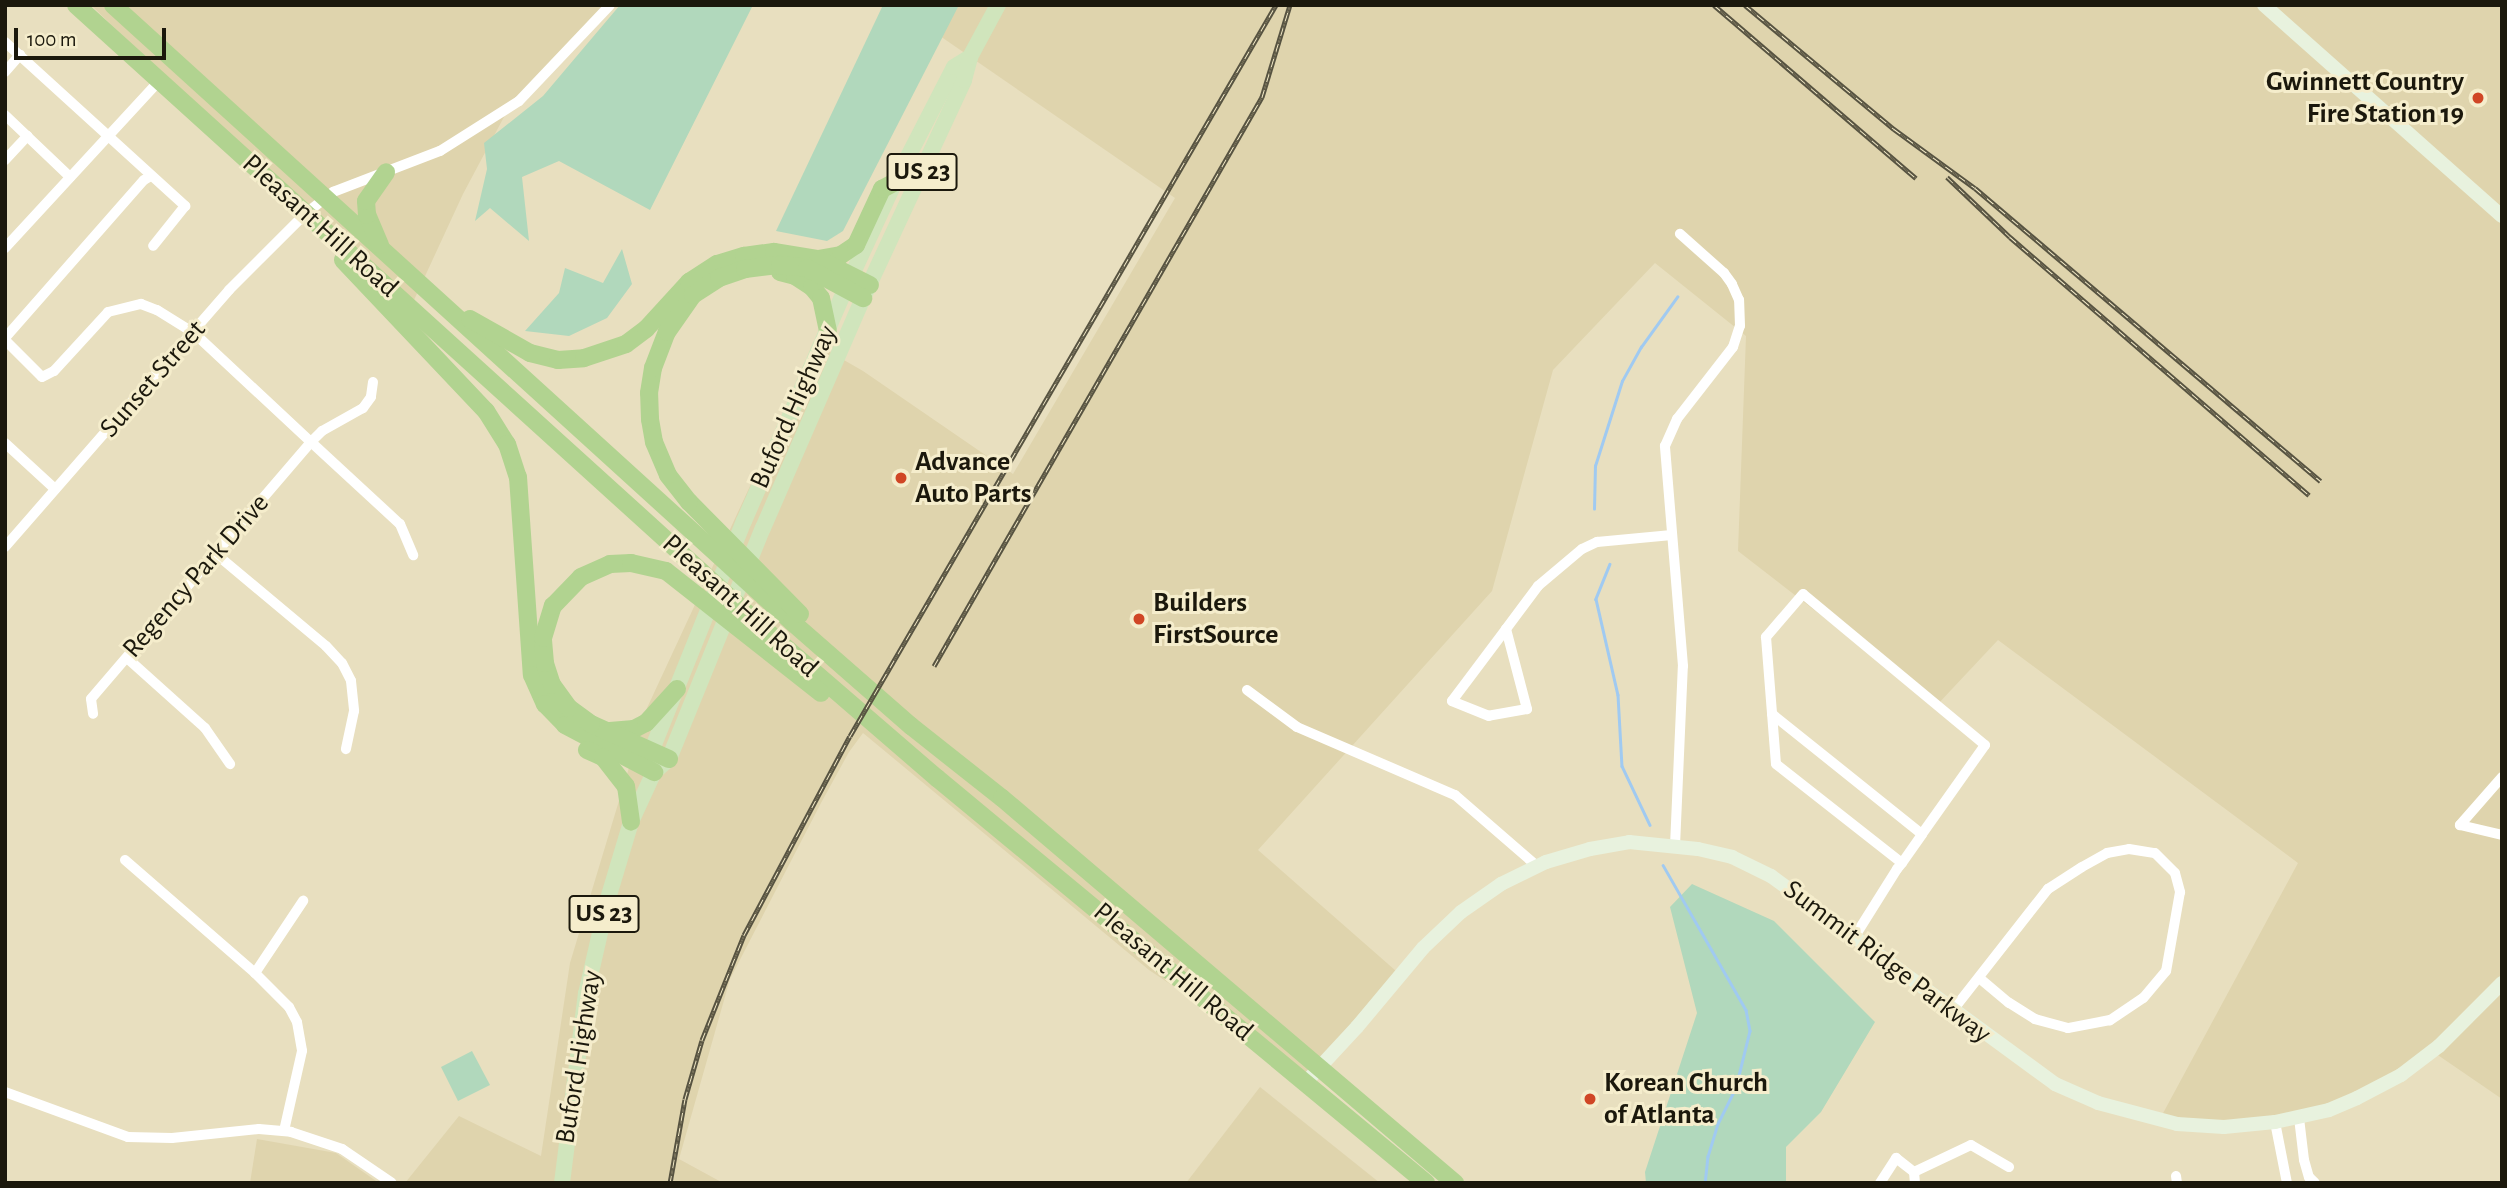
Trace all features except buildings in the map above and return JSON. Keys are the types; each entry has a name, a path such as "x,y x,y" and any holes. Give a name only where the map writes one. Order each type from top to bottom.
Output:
{"highway":[{"name":"Pleasant Hill Road","path":"76,5 770,634 937,778 1426,1183"},
{"name":"Pleasant Hill Road","path":"113,5 911,726 1002,798 1455,1183"},
{"path":"386,172 366,201 371,225 386,254"},
{"path":"433,296 530,353 558,360 584,358 626,344 646,329 690,282 717,264 744,256 774,252 818,259 841,255 856,245 883,189 895,182"},
{"path":"305,214 315,232 486,411 508,444 518,477 523,524 527,634 532,676 545,704 565,725 654,772"},
{"path":"818,259 849,283"},
{"path":"867,292 807,268 780,265 745,269 719,278 692,295 667,332 653,368 649,393 654,442 668,475 689,502 911,726"},
{"path":"667,332 701,298 723,284 745,275 777,272 795,276 812,287 821,298 828,330"},
{"path":"523,524 513,596 519,665 527,695 540,716 560,734 603,757 615,770 626,786 631,822"},
{"path":"669,759 608,731 569,708 552,685 545,663 543,638 553,606 581,577 610,564 631,563 666,571 880,739 937,778"},
{"path":"608,731 634,729 646,723 677,689"}],"main road":[{"name":"Buford Highway","path":"562,1183 586,994 607,902 631,822 654,772 669,759 763,528 964,80 970,57 998,5"},
{"name":"Buford Highway","path":"651,752 744,521 895,182 954,68 970,57"},
{"path":"651,752 654,772"}],"street":[{"name":"Sunset Street","path":"5,547 229,290 305,214 333,192 440,151 519,101 610,5"},
{"path":"2264,5 2502,216"},
{"path":"5,42 185,206 153,246"},
{"path":"5,72 20,55"},
{"path":"5,248 160,80"},
{"path":"5,115 70,177"},
{"path":"5,160 27,136"},
{"path":"151,177 144,180 5,339 43,377 54,371 108,312 141,304 157,310 194,333 400,524 413,555"},
{"path":"1675,846 1683,666 1665,446 1677,419 1733,347 1740,326 1739,300 1732,284 1724,273 1680,234"},
{"name":"Regency Park Drive","path":"93,714 91,699 311,442 322,431 363,408 371,397 373,382"},
{"path":"5,443 55,489"},
{"path":"1506,629 1527,709 1489,716 1452,701 1538,586 1582,549 1597,542 1672,535"},
{"path":"216,554 326,646 342,663 351,681 354,711 346,749"},
{"path":"1855,936 1902,863 1985,745 1803,594 1766,637 1776,764 1902,863"},
{"path":"127,658 205,728 230,764"},
{"path":"1247,690 1297,727 1455,795 1537,866"},
{"path":"1772,714 1922,834"},
{"path":"2502,777 2460,825 2502,835"},
{"name":"Summit Ridge Parkway","path":"1306,1082 1423,948 1461,912 1501,884 1537,866 1590,849 1629,842 1675,846 1732,857 1771,876 2055,1084 2098,1103 2178,1124 2224,1127 2275,1122 2299,1118 2357,1098 2401,1075 2439,1046 2502,983"},
{"path":"1953,1010 2048,889 2081,867 2107,853 2129,849 2155,853 2175,873 2180,892 2166,971 2143,998 2110,1020 2068,1028 2035,1018 2009,1003 1979,978"},
{"path":"124,860 255,973 289,1007 301,1036 300,1068 284,1131"},
{"path":"255,973 303,901"},
{"path":"5,1092 128,1137 172,1138 259,1129 284,1131 342,1149 392,1183"},
{"path":"2299,1118 2304,1160 2312,1182"},
{"path":"2275,1122 2287,1183"},
{"path":"1880,1183 1896,1158 1914,1177 1971,1145 2009,1167"}],"shaded area":[{"path":"91,5 613,5 505,115 463,194 408,313"},
{"path":"895,5 2502,5 2502,1099 2429,1049 2381,1081 2337,1101 2298,1113 2225,1124 2161,1117 2298,863 1998,640 1937,705 1738,551 1746,336 1655,263 1553,370 1492,591 1258,850 1396,971 1307,1075 1149,970 863,733 849,752 821,803 730,979 679,1159 723,1183 405,1183 459,1116 541,1156 570,963 647,708 816,344 863,371 1013,474 1175,198"},
{"path":"1260,1087 1380,1183 1186,1183"},
{"path":"257,1139 336,1153 379,1183 250,1183"}],"green space":[{"path":"620,5 753,5 650,210 559,161 522,177 529,241 490,208 475,221 487,169 484,143 543,96"},
{"path":"883,5 959,5 843,231 827,241 776,231"},
{"path":"622,249 632,284 607,318 569,336 525,331 559,293 565,268 603,283"},
{"path":"1692,884 1774,921 1875,1022 1821,1112 1786,1147 1786,1183 1646,1183 1645,1172 1697,1013 1670,907"},
{"path":"472,1051 490,1085 458,1101 441,1067"}],"waterway":[{"path":"1594,509 1595,466 1622,381 1641,347 1677,297"},
{"path":"1610,564 1596,599 1618,695 1622,766 1650,825"},
{"path":"1663,865 1746,1010 1750,1031 1736,1088 1718,1124 1708,1156 1705,1183"}],"railway":[{"path":"670,1183 685,1099 702,1040 744,935 850,736 1276,5"},
{"path":"934,666 1262,97 1290,5"},
{"path":"1714,5 1916,178"},
{"path":"1745,5 1894,129 1975,188 2321,481"},
{"path":"1947,177 2010,237 2309,495"}],"place":[{"name":"Gwinnett Country Fire Station 19","path":"2478,98"},
{"name":"Advance Auto Parts","path":"901,478"},
{"name":"Builders FirstSource","path":"1139,619"},
{"name":"Korean Church of Atlanta","path":"1590,1099"}]}
